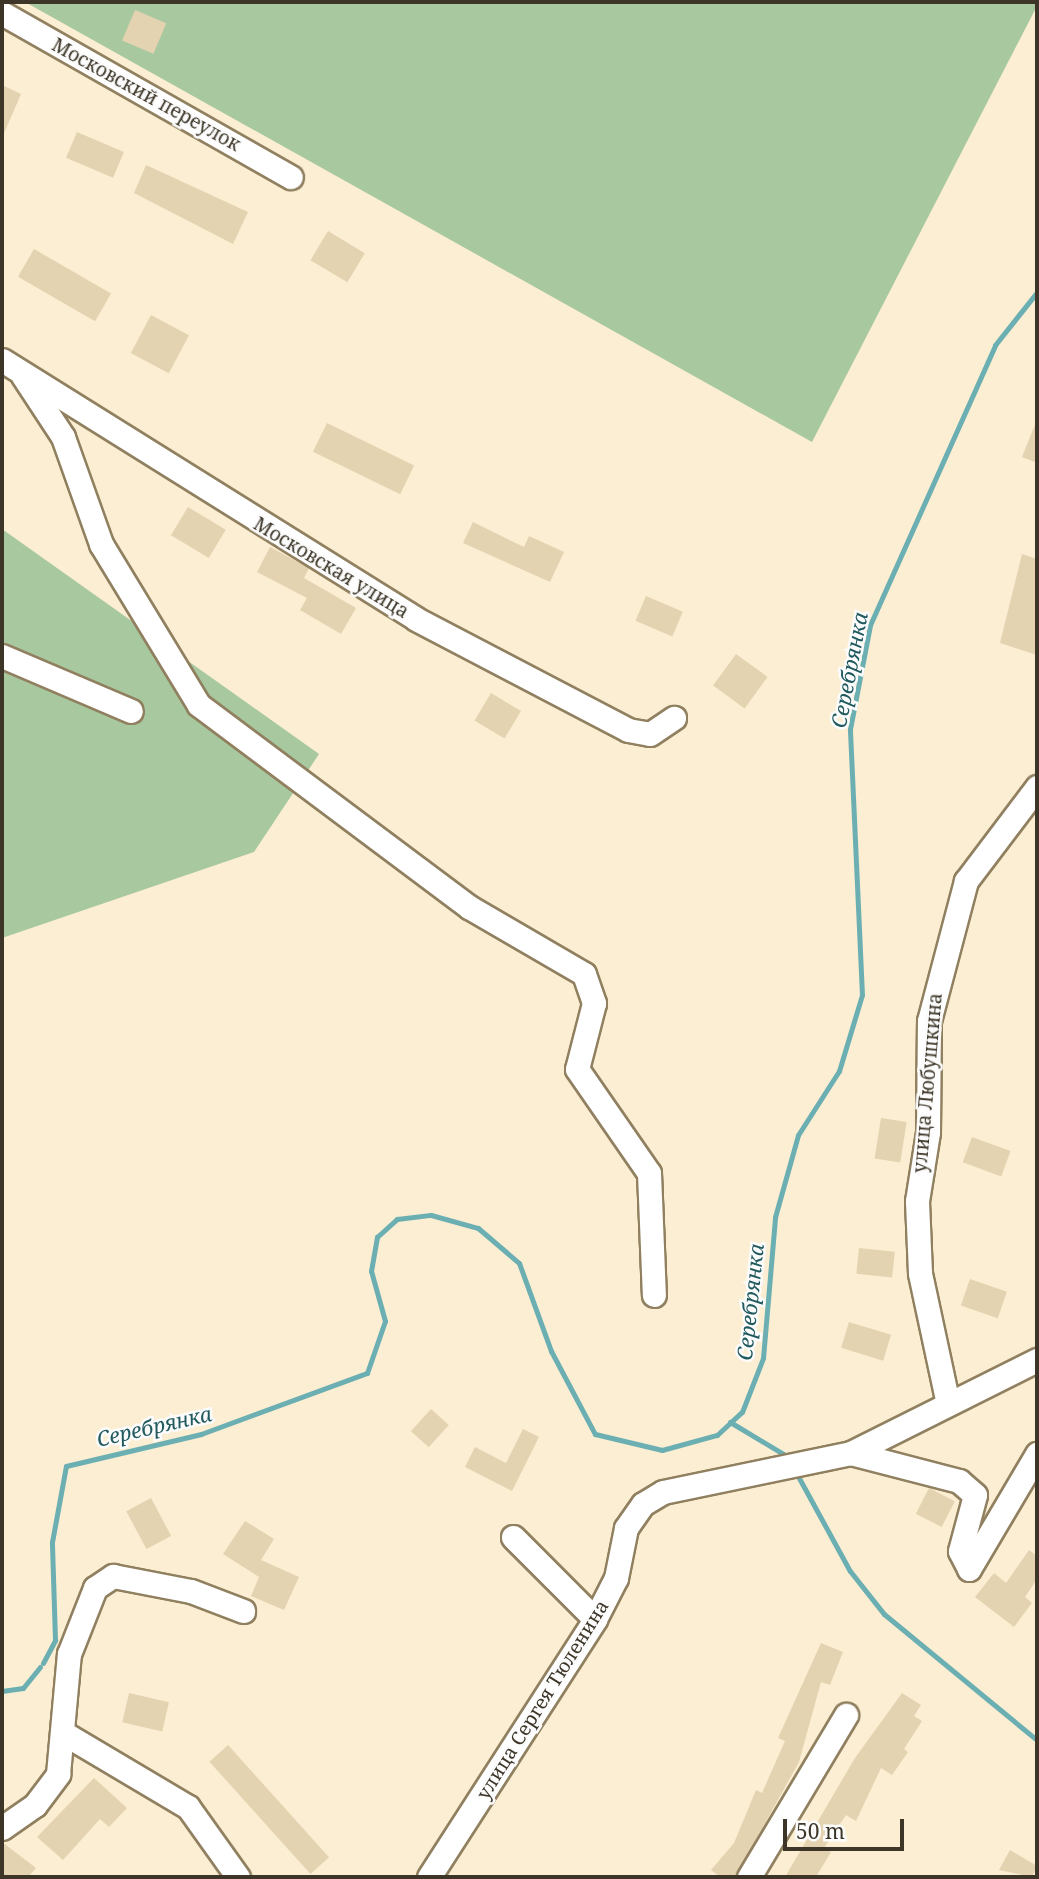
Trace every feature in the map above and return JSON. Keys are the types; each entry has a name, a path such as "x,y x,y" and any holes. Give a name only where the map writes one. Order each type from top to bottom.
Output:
{"street":[{"name":"Московский переулок","path":"2,13 291,177"},
{"name":"Московская улица","path":"2,360 23,376 404,612 628,730 650,734 674,718"},
{"path":"23,376 63,437 101,544 199,705 469,907 584,974 594,1003 577,1069 649,1173 654,1295"},
{"path":"2,656 131,711"},
{"name":"улица Любушкина","path":"948,1404 920,1273 917,1201 928,1132 929,1021 966,881 1037,787"},
{"name":"улица Сергея Тюленина","path":"429,1877 595,1619 616,1577 626,1528 643,1504 663,1492 851,1453 1037,1360"},
{"path":"851,1453 959,1481 975,1495 960,1551 969,1569 1037,1454"},
{"path":"513,1537 595,1619"},
{"path":"2,1828 35,1805 58,1774 65,1734 69,1654 95,1588 113,1576 191,1591 243,1611"},
{"path":"749,1877 846,1715"},
{"path":"65,1734 188,1807 238,1877"}],"green space":[{"path":"25,2 1037,2 1037,6 812,442"},
{"path":"2,529 319,754 254,852 2,938"}],"building":[{"path":"135,10 166,23 153,54 122,40"},
{"path":"2,85 21,94 2,138"},
{"path":"77,132 124,152 113,178 66,158"},
{"path":"146,165 248,212 233,244 134,193"},
{"path":"328,231 365,253 347,282 310,260"},
{"path":"34,249 111,294 95,321 18,277"},
{"path":"151,315 189,335 169,373 131,353"},
{"path":"1037,422 1037,463 1022,457"},
{"path":"327,423 414,466 400,494 313,452"},
{"path":"188,507 226,530 209,558 171,535"},
{"path":"473,522 524,547 529,536 564,552 550,582 463,543"},
{"path":"270,547 309,568 304,578 356,608 341,634 300,610 307,598 257,572"},
{"path":"1022,554 1037,559 1037,655 1000,643"},
{"path":"646,596 683,612 672,636 635,621"},
{"path":"736,654 768,677 745,708 713,686"},
{"path":"491,693 521,711 505,738 475,720"},
{"path":"881,1118 907,1122 900,1163 875,1158"},
{"path":"972,1137 1011,1151 1001,1176 963,1162"},
{"path":"859,1248 895,1252 892,1278 856,1274"},
{"path":"970,1279 1007,1292 998,1318 961,1305"},
{"path":"849,1322 891,1335 883,1361 841,1348"},
{"path":"431,1409 449,1425 429,1447 411,1431"},
{"path":"523,1429 539,1437 512,1491 465,1467 475,1447 506,1463"},
{"path":"929,1488 955,1501 942,1527 916,1514"},
{"path":"151,1498 171,1536 146,1549 126,1511"},
{"path":"245,1521 274,1539 261,1560 299,1577 284,1610 251,1596 259,1577 223,1554"},
{"path":"1029,1550 1037,1556 1037,1579 1025,1597 1032,1603 1014,1627 975,1597 994,1573 1006,1583"},
{"path":"821,1643 843,1652 830,1685 821,1682 799,1762 735,1877 720,1877 711,1870 734,1843 756,1790 762,1793 785,1741 778,1738"},
{"path":"129,1693 169,1702 162,1731 122,1722"},
{"path":"902,1693 921,1705 914,1716 922,1721 904,1749 908,1752 892,1775 881,1768 856,1821 846,1815 824,1848 831,1852 816,1877 785,1877 855,1758"},
{"path":"228,1745 329,1857 310,1874 209,1762"},
{"path":"94,1778 127,1808 109,1827 100,1819 63,1860 37,1837"},
{"path":"2,1842 36,1868 28,1877 2,1877"},
{"path":"1010,1850 1037,1866 1032,1877 999,1870"}],"waterway":[{"name":"Серебрянка","path":"43,1663 55,1640 52,1542 66,1466 201,1434 367,1373 385,1321 371,1271 377,1237 397,1219 431,1215 478,1228 519,1263 551,1351 595,1434 662,1450 717,1435 742,1412 763,1358 775,1217 798,1135 839,1071 862,995 850,729 870,625 995,345 1037,292"},
{"path":"730,1422 785,1455"},
{"path":"799,1478 850,1571 884,1614 1037,1740"},
{"path":"2,1691 23,1688 40,1667"}]}
